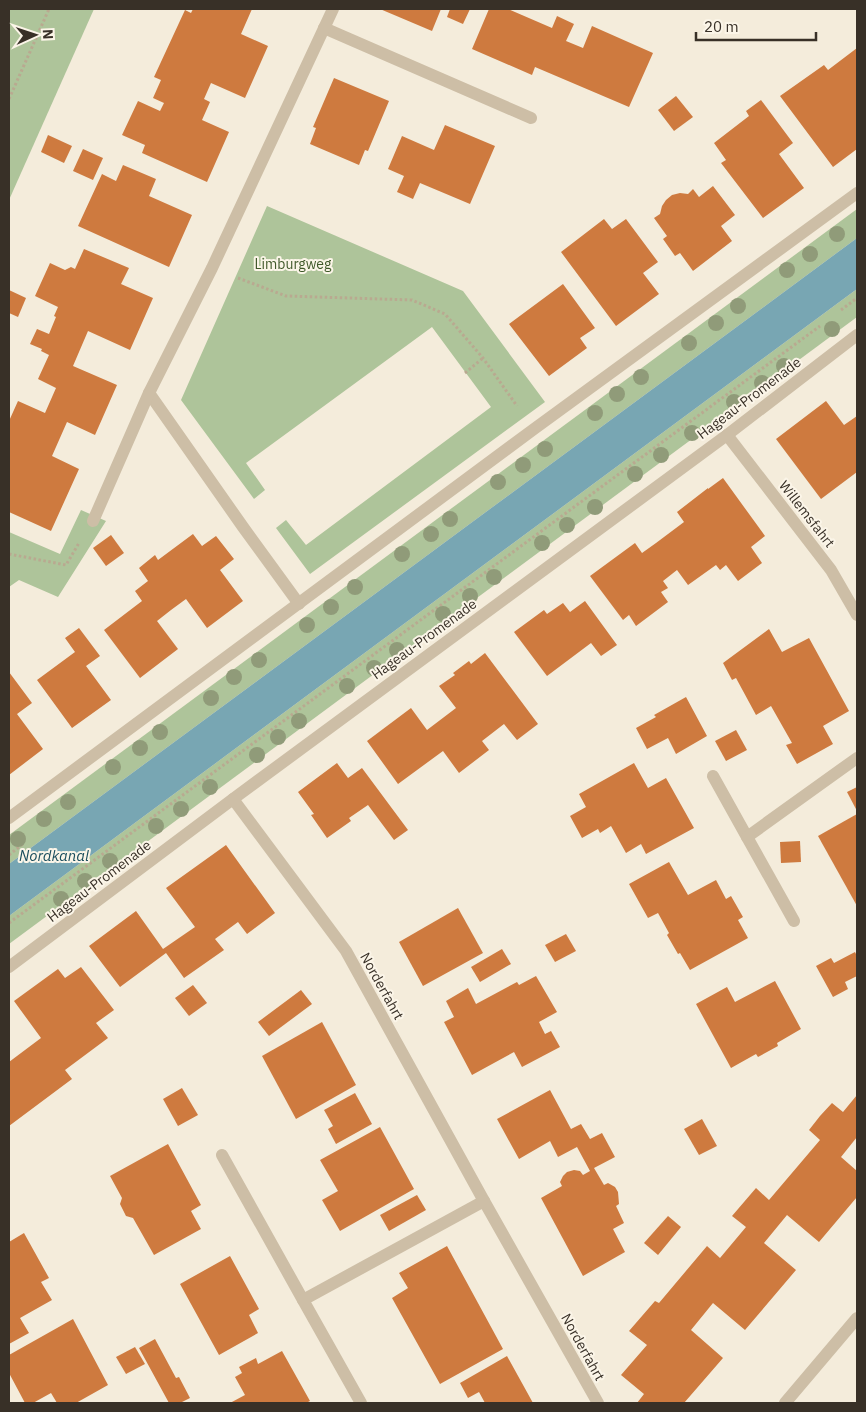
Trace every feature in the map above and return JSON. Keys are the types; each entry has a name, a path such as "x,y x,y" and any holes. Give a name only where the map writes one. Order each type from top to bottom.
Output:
{"street":[{"path":"92,521 149,393 212,268 333,9"},
{"path":"324,28 531,118"},
{"path":"9,818 534,429 857,193"},
{"name":"Hageau-Promenade","path":"9,967 727,434 857,335"},
{"path":"149,393 299,604"},
{"name":"Willemsfahrt","path":"727,434 831,570 857,615"},
{"path":"747,837 857,758"},
{"path":"713,776 794,921"},
{"name":"Norderfahrt","path":"233,799 346,951 598,1403"},
{"path":"222,1155 361,1403"},
{"path":"303,1300 484,1201"},
{"path":"785,1403 857,1318"}],"path":[{"path":"9,98 49,9"},
{"path":"212,268 286,296 412,300 445,314 483,358 534,429"},
{"path":"833,316 857,298"},
{"path":"9,923 825,322"},
{"path":"465,373 483,358"},
{"path":"9,554 66,565 92,521"}],"green space":[{"path":"9,9 94,9 9,200"},
{"name":"Limburgweg","path":"267,206 463,291 545,402 310,574 276,528 286,520 306,545 491,407 432,327 246,463 265,490 254,499 181,400"},
{"path":"857,209 857,238 9,864 9,835"},
{"path":"857,289 857,317 9,944 9,916"},
{"path":"81,510 106,521 58,597 19,580 9,587 9,532 60,554"}],"water":[{"name":"Nordkanal","path":"857,238 857,289 9,916 9,864"}],"building":[{"path":"193,9 252,9 241,34 268,46 245,98 211,83 204,99 210,102 202,120 229,132 207,182 142,153 145,145 122,135 138,101 160,111 164,103 153,98 161,80 154,77 185,10 191,13"},
{"path":"380,9 441,9 432,31"},
{"path":"450,9 470,9 463,24 447,17"},
{"path":"489,9 508,9 552,28 557,16 574,24 566,41 583,48 592,26 653,53 629,107 535,67 532,75 472,49"},
{"path":"857,48 857,149 833,167 780,96 824,65 828,70"},
{"path":"334,78 389,101 368,151 365,150 359,165 310,144 316,128 313,127"},
{"path":"676,96 693,117 674,131 658,110"},
{"path":"761,100 793,143 779,154 804,188 763,218 721,163 726,160 714,143 749,116 746,111"},
{"path":"445,125 495,146 470,204 420,183 413,199 397,192 404,176 388,169 402,136 434,150"},
{"path":"48,135 72,146 64,163 41,152"},
{"path":"83,149 103,158 93,180 73,171"},
{"path":"123,165 156,179 149,196 192,215 169,267 78,226 102,174 116,181"},
{"path":"713,186 735,215 721,226 732,241 693,271 680,253 675,256 663,239 667,236 654,218 660,214 662,206 672,195 688,194 693,189 699,197"},
{"path":"604,219 612,229 626,219 658,262 643,273 659,294 616,326 561,252"},
{"path":"84,249 129,268 121,284 153,298 130,350 88,331 73,366 117,385 95,435 67,422 52,456 79,469 51,531 9,512 9,421 18,401 45,413 56,388 38,379 49,355 41,351 42,349 30,344 37,329 49,334 58,307 35,296 50,263 65,270 71,267 75,269"},
{"path":"563,284 595,328 580,338 587,348 549,376 509,324"},
{"path":"9,290 26,298 18,317 9,313"},
{"path":"826,401 844,425 857,416 857,472 821,499 776,439"},
{"path":"723,478 765,536 751,547 762,563 738,581 726,565 720,570 716,565 688,585 677,570 663,581 668,588 661,592 668,602 636,626 629,615 623,620 590,576 635,543 642,553 656,543 684,522 677,512"},
{"path":"193,534 202,546 216,536 234,559 220,570 243,601 207,628 186,599 171,610 157,621 178,649 140,678 104,630 142,601 135,591 148,581 139,568 155,555 158,560"},
{"path":"111,535 124,553 106,566 93,548"},
{"path":"585,601 617,645 601,656 591,643 547,676 514,632 544,610 547,614 563,603 570,612"},
{"path":"79,628 100,656 86,666 111,700 72,728 37,680 75,652 65,638"},
{"path":"769,629 782,652 809,638 849,711 823,726 833,744 797,764 786,745 792,743 771,706 756,715 736,678 732,680 723,663"},
{"path":"485,653 538,724 517,740 504,724 482,741 489,750 459,773 443,751 398,784 367,741 411,708 427,730 456,708 439,686 455,675 453,673 469,661 471,664"},
{"path":"9,672 32,703 17,714 43,749 9,775"},
{"path":"686,697 707,736 676,754 668,738 647,749 636,728 656,717 654,715"},
{"path":"736,730 747,750 726,761 715,741"},
{"path":"337,763 348,778 362,768 408,830 394,840 368,805 349,818 351,821 327,838 311,815 314,814 298,792"},
{"path":"634,763 648,788 666,778 694,828 646,854 641,844 626,853 611,826 600,833 598,829 582,838 570,816 586,807 579,794"},
{"path":"857,787 857,811 847,792"},
{"path":"857,814 857,906 818,836"},
{"path":"800,841 801,862 781,863 780,842"},
{"path":"226,845 275,913 247,934 238,922 215,939 224,950 184,978 166,953 120,987 89,946 136,911 163,949 195,927 166,888"},
{"path":"669,862 688,895 716,880 726,899 731,896 743,917 738,920 748,938 690,970 667,935 669,933 658,913 648,918 629,884"},
{"path":"458,908 483,953 423,986 399,942"},
{"path":"566,934 576,951 555,962 545,945"},
{"path":"502,949 511,964 480,982 471,967"},
{"path":"855,952 857,956 857,976 845,982 848,989 833,997 816,966 831,958 834,963"},
{"path":"81,967 114,1010 96,1023 108,1038 65,1070 72,1079 9,1126 9,1062 41,1038 14,1001 58,969 65,978"},
{"path":"536,976 557,1012 539,1022 545,1034 551,1031 560,1047 522,1067 514,1052 472,1075 444,1022 454,1017 446,1001 468,988 476,1004 517,982 519,985"},
{"path":"775,981 801,1029 777,1043 778,1046 758,1057 756,1054 731,1068 696,1004 727,987 735,1002"},
{"path":"193,985 207,1003 189,1016 175,998"},
{"path":"301,990 312,1004 269,1036 258,1022"},
{"path":"322,1022 356,1085 296,1119 262,1056"},
{"path":"182,1088 198,1115 178,1126 163,1099"},
{"path":"550,1090 571,1129 581,1124 590,1139 602,1133 615,1157 594,1168 604,1185 608,1183 615,1187 618,1192 619,1204 616,1206 624,1223 613,1229 625,1252 583,1276 541,1198 562,1186 560,1182 567,1172 580,1171 583,1175 590,1171 577,1147 558,1157 550,1141 519,1159 497,1119"},
{"path":"355,1093 372,1124 336,1144 328,1129 333,1126 324,1110"},
{"path":"857,1095 857,1137 841,1157 857,1171 857,1197 819,1242 787,1215 764,1243 796,1270 745,1330 713,1303 691,1330 723,1358 684,1403 637,1403 644,1394 621,1375 647,1345 629,1331 655,1301 659,1303 707,1246 720,1258 746,1227 732,1216 756,1188 769,1200 820,1140 809,1130 820,1116 832,1103 843,1112"},
{"path":"702,1119 717,1146 699,1155 684,1129"},
{"path":"380,1127 414,1189 340,1231 322,1200 338,1191 320,1160"},
{"path":"168,1144 201,1205 191,1211 201,1229 154,1255 133,1218 126,1216 120,1204 122,1198 110,1176"},
{"path":"417,1195 426,1210 389,1231 380,1215"},
{"path":"668,1216 681,1227 658,1255 644,1243"},
{"path":"24,1233 49,1278 41,1282 52,1300 20,1318 29,1333 9,1344 9,1242"},
{"path":"447,1246 503,1349 440,1384 392,1298 408,1288 399,1273"},
{"path":"230,1256 259,1309 249,1315 258,1333 219,1355 180,1284"},
{"path":"73,1319 108,1385 76,1403 57,1403 51,1393 33,1403 25,1403 9,1373 9,1355"},
{"path":"155,1339 176,1378 179,1377 190,1398 180,1403 169,1403 139,1348"},
{"path":"135,1347 145,1364 126,1374 116,1357"},
{"path":"282,1351 310,1401 306,1403 230,1403 245,1395 235,1377 242,1373 239,1367 256,1358 258,1364"},
{"path":"507,1356 533,1403 485,1403 479,1392 468,1398 460,1383"}]}
